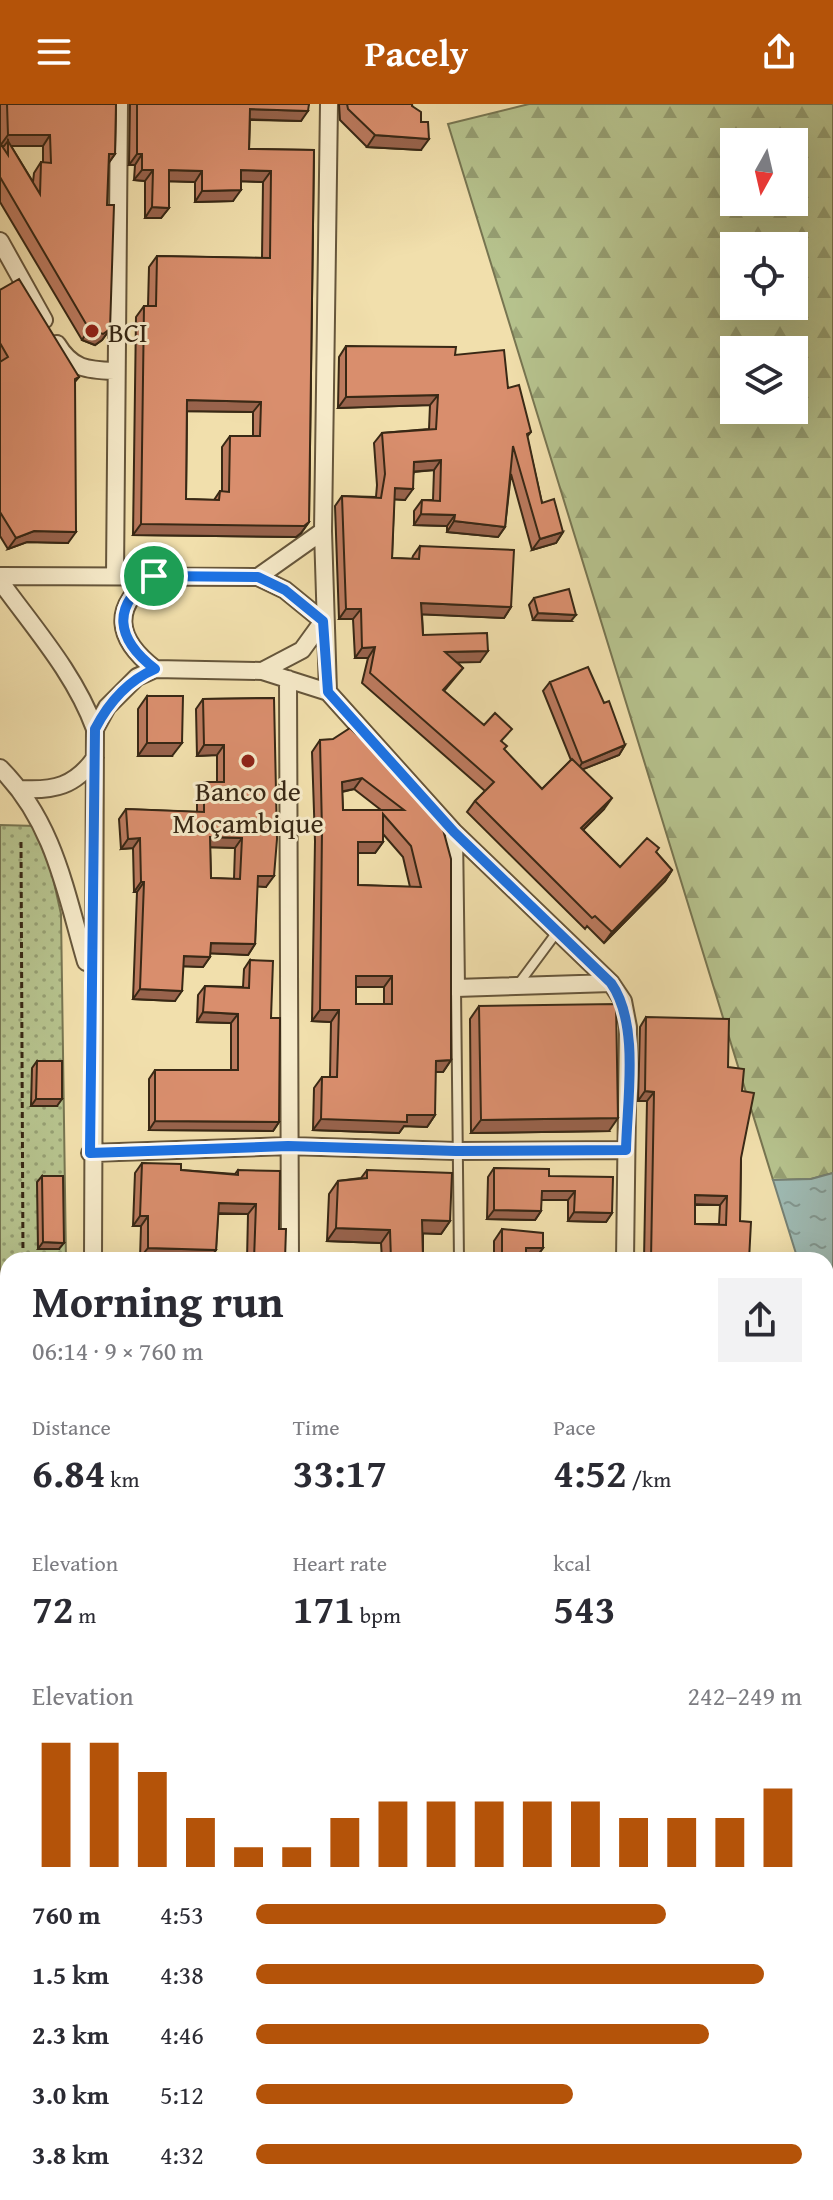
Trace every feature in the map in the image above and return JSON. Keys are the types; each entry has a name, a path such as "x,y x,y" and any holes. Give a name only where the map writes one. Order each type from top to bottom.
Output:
{"street":[{"path":"115,576 114,371 119,104"},
{"path":"328,692 323,621 323,531 329,104"},
{"path":"0,241 5,263 64,356 74,366 87,370 114,371"},
{"path":"258,577 323,531"},
{"path":"154,576 142,584 128,603 123,618 130,647 155,669"},
{"path":"0,578 258,577 285,590 323,621"},
{"path":"0,578 65,671 86,705 95,729 90,1153 93,1252"},
{"path":"262,671 302,650 323,621"},
{"path":"95,729 107,707 137,677 155,669 262,671 328,692 454,832 611,983 623,1001 628,1027 625,1252"},
{"path":"288,679 290,1252"},
{"path":"21,789 50,791 81,778 95,758"},
{"path":"0,768 21,789 48,832 91,979"},
{"path":"454,832 456,988 611,983"},
{"path":"90,1153 288,1146 456,1151 626,1150"}],"lane":[{"path":"515,988 557,932"},
{"path":"456,988 459,1252"}],"path":[{"path":"21,842 23,1252"}],"green space":[{"path":"529,104 833,104 833,1173 811,1179 773,1180 448,124"},
{"path":"0,825 37,826 46,847 61,914 66,1252 0,1252"}],"water":[{"path":"833,1173 833,1252 796,1252 773,1180 811,1179"}],"building":[{"path":"7,104 116,104 115,154 109,154 107,205 114,205 110,329 103,334 89,329 0,177 0,143 8,155 8,141 40,194 41,162 51,163 50,135 8,135"},
{"path":"137,104 309,104 308,111 250,109 249,149 314,150 309,522 304,526 141,524 144,306 156,306 157,256 270,258 271,171 241,170 241,190 202,191 202,171 169,170 169,208 152,207 153,170 142,170 142,154 137,154","holes":["187,400 261,402 260,436 230,436 229,492 220,491 219,500 186,499"]},
{"path":"347,104 412,104 421,112 421,122 428,122 429,139 375,135 348,109"},
{"path":"19,279 79,377 75,379 76,532 34,531 16,538 0,512 0,362 8,357 0,343 0,290"},
{"path":"346,346 456,347 455,355 504,350 508,388 519,385 531,432 527,434 542,503 554,499 563,532 540,539 513,446 505,527 454,521 455,515 421,514 422,500 440,501 441,460 414,462 413,489 395,488 392,558 419,559 420,546 514,550 511,607 421,603 423,635 487,633 488,651 445,652 463,668 443,690 484,725 495,713 512,729 501,741 507,746 504,749 542,789 572,759 612,798 581,828 620,867 647,838 659,848 656,852 672,870 612,932 595,916 592,918 475,801 494,782 370,673 375,647 362,648 361,609 346,609 342,496 381,498 385,474 382,433 436,429 438,395 346,397"},
{"path":"569,589 576,615 538,613 534,598"},
{"path":"588,667 604,703 609,701 625,745 582,763 550,682"},
{"path":"147,696 183,696 182,743 147,743"},
{"path":"274,698 277,839 274,876 258,876 255,944 211,943 210,957 184,956 182,991 140,989 144,882 141,882 140,838 128,839 126,809 204,812 204,782 224,782 224,745 204,745 203,699","holes":["210,837 242,838 240,879 211,878"]},
{"path":"350,728 425,801 441,822 451,859 451,1060 436,1061 435,1115 407,1115 407,1122 321,1119 322,1077 337,1077 339,1010 320,1010 320,740 333,739","holes":["362,778 404,810 343,810 342,782","383,814 411,846 421,887 358,885 358,842 383,842","356,976 392,976 392,1004 356,1004"]},
{"path":"250,960 273,961 271,1018 280,1018 279,1122 155,1121 155,1070 238,1070 238,1014 203,1012 205,986 249,988"},
{"path":"616,1004 618,1118 481,1120 479,1006"},
{"path":"646,1017 729,1019 728,1067 744,1069 742,1091 754,1093 741,1158 740,1221 751,1222 749,1252 651,1252 654,1092 645,1091","holes":["695,1195 727,1196 726,1225 695,1224"]},
{"path":"37,1061 62,1061 62,1099 36,1099"},
{"path":"142,1163 181,1164 181,1170 238,1175 238,1170 280,1171 279,1229 286,1229 285,1252 254,1252 256,1204 219,1203 216,1250 148,1248 148,1216 140,1216"},
{"path":"494,1168 549,1169 549,1176 613,1177 612,1213 574,1212 575,1191 542,1191 541,1211 494,1210"},
{"path":"367,1170 452,1173 450,1221 422,1220 423,1252 391,1252 390,1230 336,1228 338,1181 367,1178"},
{"path":"42,1176 63,1176 64,1243 43,1242"},
{"path":"502,1229 543,1233 543,1248 502,1252"}],"place":[{"name":"BCI","path":"92,331"},
{"name":"Banco de Moçambique","path":"248,761"}],"route":[{"path":"154,576 258,577 285,590 323,621 328,692 454,832 611,983 623,1001 628,1027 626,1150 456,1151 288,1146 90,1153 95,729 107,707 137,677 155,669 130,647 124,633 123,618 128,603 142,584 154,576"}]}
